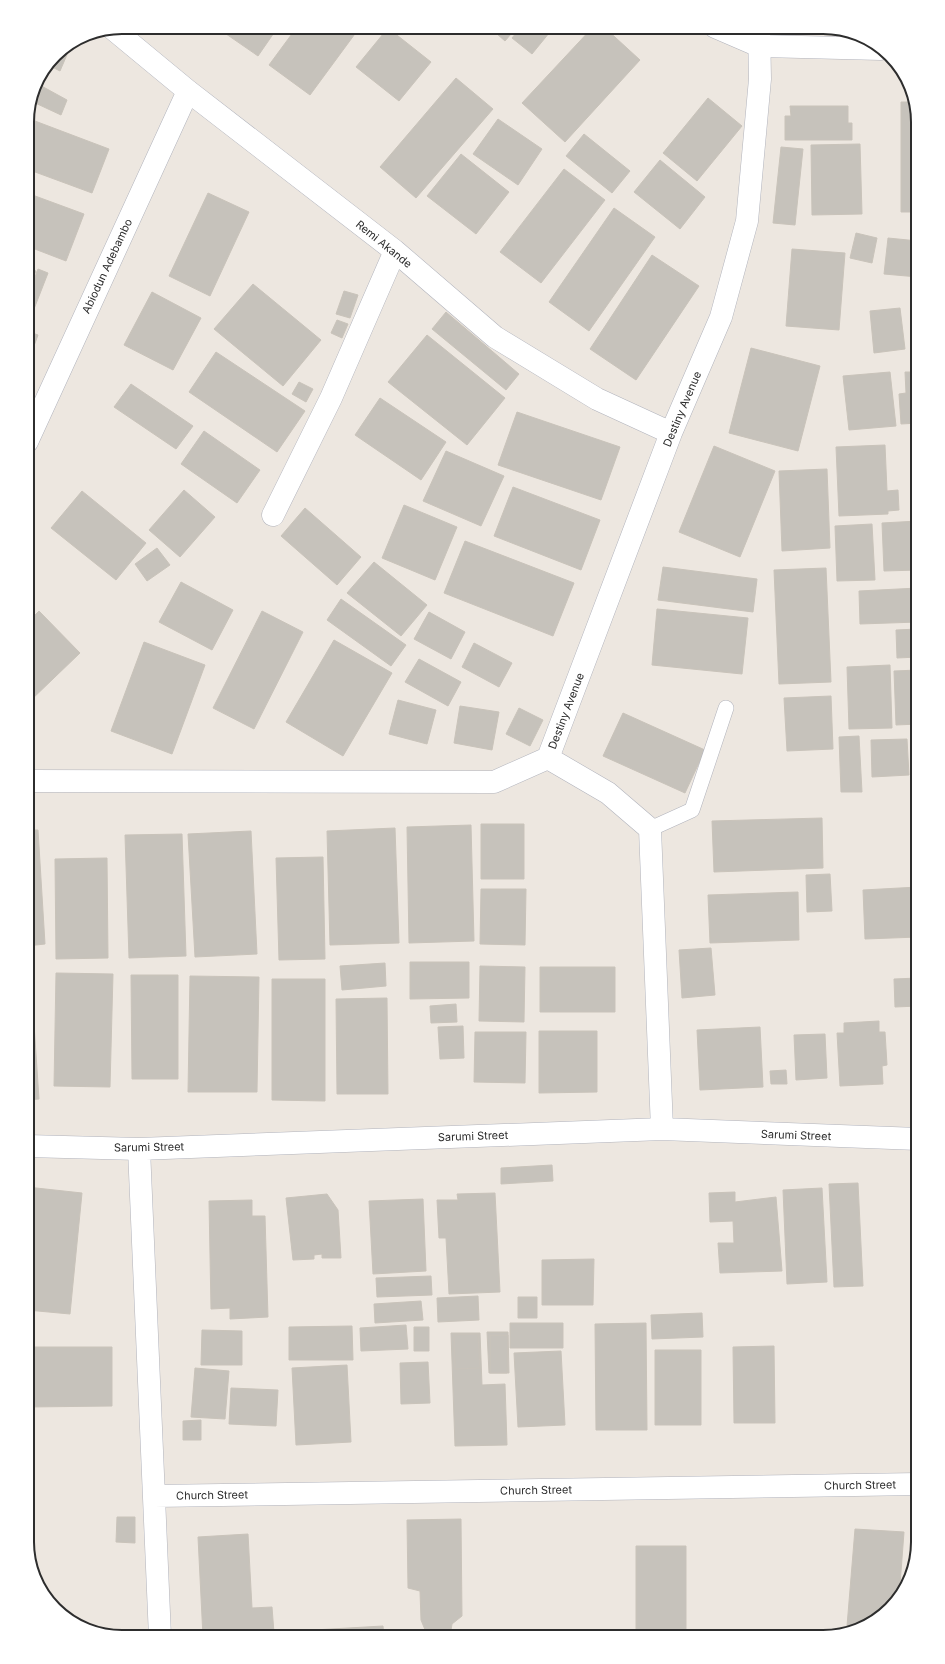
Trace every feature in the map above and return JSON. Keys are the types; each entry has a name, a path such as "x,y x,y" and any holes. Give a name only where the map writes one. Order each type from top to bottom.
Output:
{"street":[{"name":"Remi Akande","path":"119,34 188,91 395,252 495,337 597,399 671,433"},
{"path":"746,34 759,37 870,48"},
{"name":"Destiny Avenue","path":"548,758 671,433 721,317 747,221 760,79 759,37"},
{"name":"Abiodun Adebambo","path":"34,427 188,91"},
{"path":"273,515 331,398 395,252"},
{"path":"34,782 494,782 548,758 608,793 650,829 662,1129"},
{"name":"Sarumi Street","path":"34,1146 139,1149 662,1129 911,1140"},
{"path":"139,1149 160,1630"},
{"name":"Church Street","path":"154,1496 911,1484"}],"lane":[{"path":"650,829 692,810 726,708"}],"building":[{"path":"226,34 273,34 258,56"},
{"path":"292,34 355,34 310,95 269,65"},
{"path":"383,34 396,34 431,62 399,101 356,67"},
{"path":"497,34 511,34 505,41"},
{"path":"515,34 548,34 532,54 512,38"},
{"path":"586,34 612,34 640,60 565,142 522,103"},
{"path":"68,53 60,71 53,68"},
{"path":"456,78 493,109 416,198 380,167"},
{"path":"42,86 67,100 61,115 36,104"},
{"path":"708,98 742,126 697,181 663,153"},
{"path":"901,102 909,102 911,122 911,212 901,212"},
{"path":"790,106 848,106 848,123 852,123 852,140 785,140 785,116 791,116"},
{"path":"498,119 542,149 518,185 473,154"},
{"path":"34,121 109,149 92,193 34,172"},
{"path":"584,134 630,171 612,193 566,156"},
{"path":"860,144 862,214 812,215 811,145"},
{"path":"781,147 803,149 795,225 773,223"},
{"path":"461,154 509,192 476,234 427,196"},
{"path":"660,160 705,197 680,229 634,192"},
{"path":"564,169 605,200 541,283 500,252"},
{"path":"208,193 249,212 210,296 169,276"},
{"path":"34,196 84,214 66,261 34,249"},
{"path":"614,208 655,237 589,331 549,302"},
{"path":"856,233 877,238 872,263 850,258"},
{"path":"888,238 911,240 911,276 884,274"},
{"path":"792,249 845,253 839,330 786,326"},
{"path":"652,255 699,286 636,380 590,349"},
{"path":"38,269 48,273 34,309 34,279"},
{"path":"253,284 321,340 283,386 214,329"},
{"path":"344,291 358,295 350,318 336,314"},
{"path":"152,292 201,318 173,370 124,345"},
{"path":"900,308 905,349 874,353 870,311"},
{"path":"446,312 519,374 506,390 432,329"},
{"path":"337,320 348,324 342,338 331,333"},
{"path":"34,334 38,335 34,346"},
{"path":"427,335 505,398 467,445 388,382"},
{"path":"751,348 820,366 798,451 729,433"},
{"path":"216,352 305,411 277,452 189,392"},
{"path":"890,372 896,426 849,430 843,376"},
{"path":"905,372 911,372 911,423 901,424 899,394 906,393"},
{"path":"299,382 313,389 306,402 292,394"},
{"path":"131,384 193,426 176,449 114,407"},
{"path":"380,398 446,442 421,480 355,435"},
{"path":"517,412 620,447 601,500 498,465"},
{"path":"204,431 260,470 237,503 181,464"},
{"path":"885,445 887,491 898,490 899,510 888,511 888,514 839,516 836,447"},
{"path":"714,446 775,471 740,557 679,532"},
{"path":"446,451 504,476 481,526 423,501"},
{"path":"827,469 830,548 782,551 779,471"},
{"path":"513,487 600,520 581,570 494,536"},
{"path":"184,490 215,517 180,557 149,530"},
{"path":"82,491 146,543 116,580 51,528"},
{"path":"404,505 457,527 435,580 382,558"},
{"path":"305,508 361,557 337,585 281,536"},
{"path":"911,521 911,570 884,571 882,523"},
{"path":"872,524 875,580 837,581 835,526"},
{"path":"465,541 574,583 553,636 444,593"},
{"path":"157,548 170,565 147,581 135,564"},
{"path":"374,562 427,605 401,636 347,593"},
{"path":"663,567 757,579 753,612 658,600"},
{"path":"826,568 831,682 779,684 774,570"},
{"path":"181,582 233,610 212,650 159,622"},
{"path":"911,588 911,622 860,624 859,591"},
{"path":"341,599 406,645 391,666 327,620"},
{"path":"657,609 748,618 742,674 652,665"},
{"path":"39,611 80,653 34,697 34,616"},
{"path":"262,611 303,632 254,729 213,708"},
{"path":"429,612 465,632 451,659 414,639"},
{"path":"911,629 911,657 897,658 896,630"},
{"path":"334,640 392,673 343,756 286,722"},
{"path":"144,642 205,665 172,754 111,731"},
{"path":"474,643 512,663 499,687 462,667"},
{"path":"419,659 461,682 448,706 405,682"},
{"path":"890,665 892,728 849,729 847,667"},
{"path":"911,670 911,724 896,725 894,671"},
{"path":"831,696 833,749 787,751 784,698"},
{"path":"398,700 436,710 427,744 389,734"},
{"path":"460,706 499,712 492,750 454,743"},
{"path":"519,708 543,720 530,746 506,734"},
{"path":"623,713 705,750 685,793 603,756"},
{"path":"859,736 862,792 841,792 839,737"},
{"path":"907,739 909,775 872,777 871,740"},
{"path":"822,818 823,868 714,872 712,821"},
{"path":"481,824 524,824 524,879 481,879"},
{"path":"471,825 474,941 409,943 407,827"},
{"path":"395,828 399,943 330,945 327,831"},
{"path":"34,830 38,830 45,944 34,945"},
{"path":"251,831 257,954 195,957 188,834"},
{"path":"182,834 186,956 129,958 125,835"},
{"path":"323,857 325,959 279,960 276,858"},
{"path":"107,858 108,958 56,959 55,859"},
{"path":"830,874 832,911 807,912 806,875"},
{"path":"911,887 911,937 865,939 863,890"},
{"path":"481,889 526,889 525,945 480,944"},
{"path":"798,892 799,940 710,943 708,895"},
{"path":"711,948 715,995 682,998 679,950"},
{"path":"410,962 469,962 469,998 410,999"},
{"path":"385,963 386,986 342,990 340,966"},
{"path":"480,966 525,967 524,1022 479,1021"},
{"path":"540,967 615,967 615,1012 540,1012"},
{"path":"56,973 113,974 110,1087 54,1086"},
{"path":"131,975 178,975 178,1079 132,1079"},
{"path":"190,976 259,977 257,1092 188,1092"},
{"path":"911,978 911,1006 895,1007 894,979"},
{"path":"272,979 325,979 325,1101 272,1100"},
{"path":"387,998 388,1094 337,1094 336,999"},
{"path":"456,1004 457,1022 431,1023 430,1006"},
{"path":"879,1021 879,1032 885,1032 887,1065 882,1066 883,1084 840,1086 837,1033 844,1033 844,1023"},
{"path":"34,1024 39,1099 34,1099"},
{"path":"463,1026 464,1058 440,1059 438,1027"},
{"path":"760,1027 763,1087 700,1090 697,1030"},
{"path":"539,1031 597,1031 597,1092 539,1093"},
{"path":"475,1032 526,1032 525,1083 474,1082"},
{"path":"825,1034 827,1078 796,1080 794,1035"},
{"path":"786,1070 787,1084 771,1084 770,1071"},
{"path":"552,1165 553,1181 501,1184 501,1168"},
{"path":"858,1183 863,1286 834,1287 829,1184"},
{"path":"34,1188 82,1193 70,1314 34,1311"},
{"path":"822,1188 827,1282 787,1284 783,1190"},
{"path":"735,1192 735,1202 776,1197 782,1271 720,1273 718,1243 734,1243 733,1221 710,1222 709,1193"},
{"path":"495,1193 500,1292 449,1294 446,1238 439,1238 437,1200 458,1200 457,1194"},
{"path":"327,1194 338,1210 341,1258 322,1258 322,1254 314,1255 314,1259 293,1260 286,1198"},
{"path":"423,1199 426,1271 373,1274 369,1201"},
{"path":"252,1200 252,1216 265,1216 268,1317 230,1319 230,1308 211,1309 209,1201"},
{"path":"594,1259 593,1305 542,1305 542,1260"},
{"path":"431,1276 432,1295 377,1297 376,1278"},
{"path":"478,1296 479,1320 438,1322 437,1298"},
{"path":"518,1297 537,1297 537,1318 518,1318"},
{"path":"421,1301 423,1320 375,1323 374,1304"},
{"path":"702,1313 703,1337 652,1339 651,1315"},
{"path":"510,1323 563,1323 563,1348 510,1348"},
{"path":"646,1323 647,1430 596,1430 595,1324"},
{"path":"406,1325 408,1349 361,1351 360,1328"},
{"path":"352,1326 353,1360 289,1360 289,1327"},
{"path":"414,1327 429,1327 429,1351 414,1351"},
{"path":"202,1330 242,1331 242,1365 201,1365"},
{"path":"487,1332 508,1332 509,1373 489,1373"},
{"path":"451,1333 480,1333 482,1385 505,1384 507,1445 455,1446"},
{"path":"478,1334 480,1368 455,1369 454,1335"},
{"path":"490,1335 508,1335 507,1373 490,1373"},
{"path":"774,1346 775,1423 734,1423 733,1347"},
{"path":"34,1347 112,1347 112,1406 34,1407"},
{"path":"655,1350 701,1350 701,1425 655,1425"},
{"path":"561,1351 565,1425 518,1427 514,1353"},
{"path":"428,1362 430,1403 401,1404 400,1363"},
{"path":"347,1365 351,1442 296,1445 292,1368"},
{"path":"195,1368 229,1371 225,1419 191,1417"},
{"path":"231,1388 278,1390 276,1426 229,1424"},
{"path":"201,1420 201,1440 183,1440 183,1421"},
{"path":"117,1517 135,1517 135,1543 116,1542"},
{"path":"461,1519 462,1616 452,1624 451,1630 425,1630 421,1620 420,1591 408,1588 407,1520"},
{"path":"855,1529 904,1532 900,1584 893,1596 872,1615 862,1621 847,1626"},
{"path":"248,1534 252,1608 272,1607 274,1630 203,1630 198,1537"},
{"path":"636,1546 686,1546 686,1630 636,1630"},
{"path":"383,1626 383,1630 314,1630"}]}
